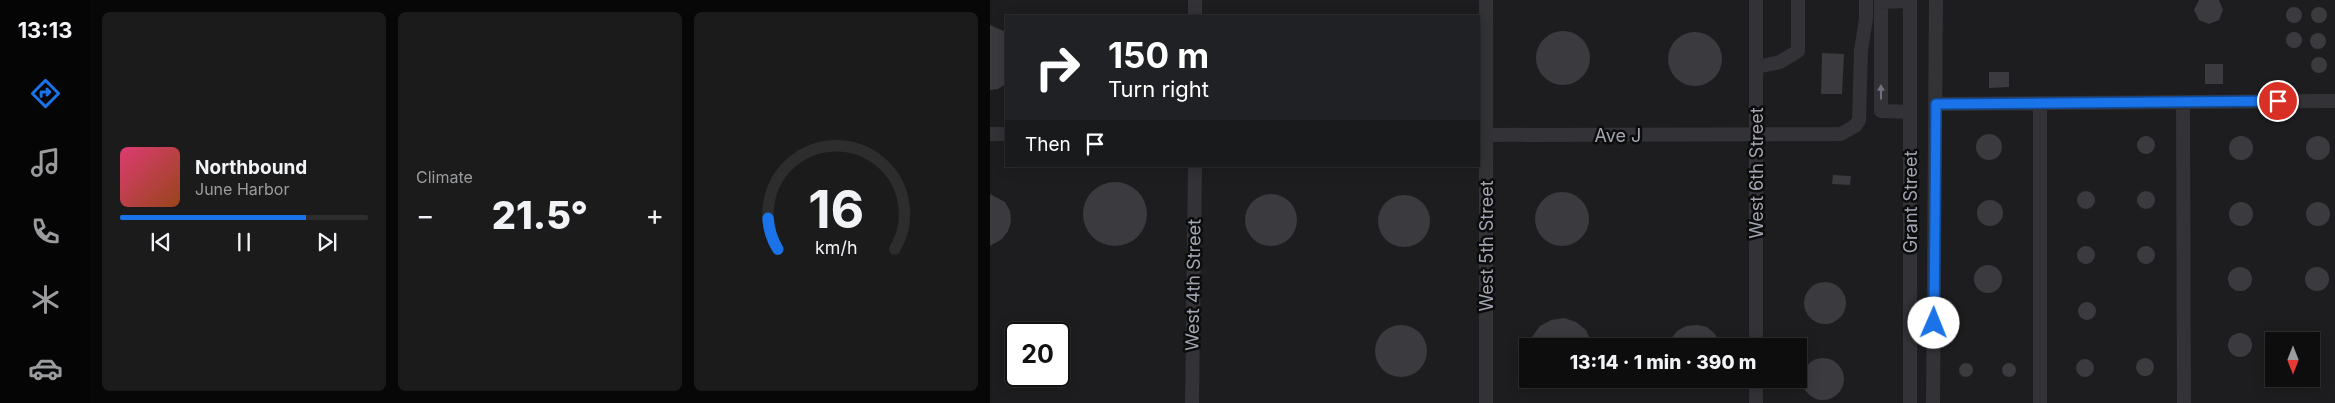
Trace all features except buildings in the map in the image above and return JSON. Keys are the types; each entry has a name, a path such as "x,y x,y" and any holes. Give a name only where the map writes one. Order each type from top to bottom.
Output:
{"street":[{"path":"1195,0 1195,15"},
{"name":"West 5th Street","path":"1486,0 1482,135 1486,403"},
{"name":"West 6th Street","path":"1756,0 1756,338"},
{"path":"1756,67 1780,62 1798,51 1798,0"},
{"name":"Ave J","path":"1482,135 1841,134 1855,126 1859,120 1861,50 1866,19 1866,0"},
{"path":"1910,0 1881,1 1881,111 1910,112"},
{"name":"Grant Street","path":"1910,0 1910,403"},
{"path":"1932,403 1936,0"},
{"path":"1936,104 2335,101"},
{"path":"2182,102 2184,403"},
{"path":"2040,103 2040,403"},
{"path":"990,134 1005,134"},
{"name":"West 4th Street","path":"1192,403 1195,167"},
{"path":"1756,388 1756,403"}],"shaded area":[{"path":"990,0 2335,0 2335,403 990,403"}],"route":[{"path":"1934,323 1936,104 2278,101"}]}
